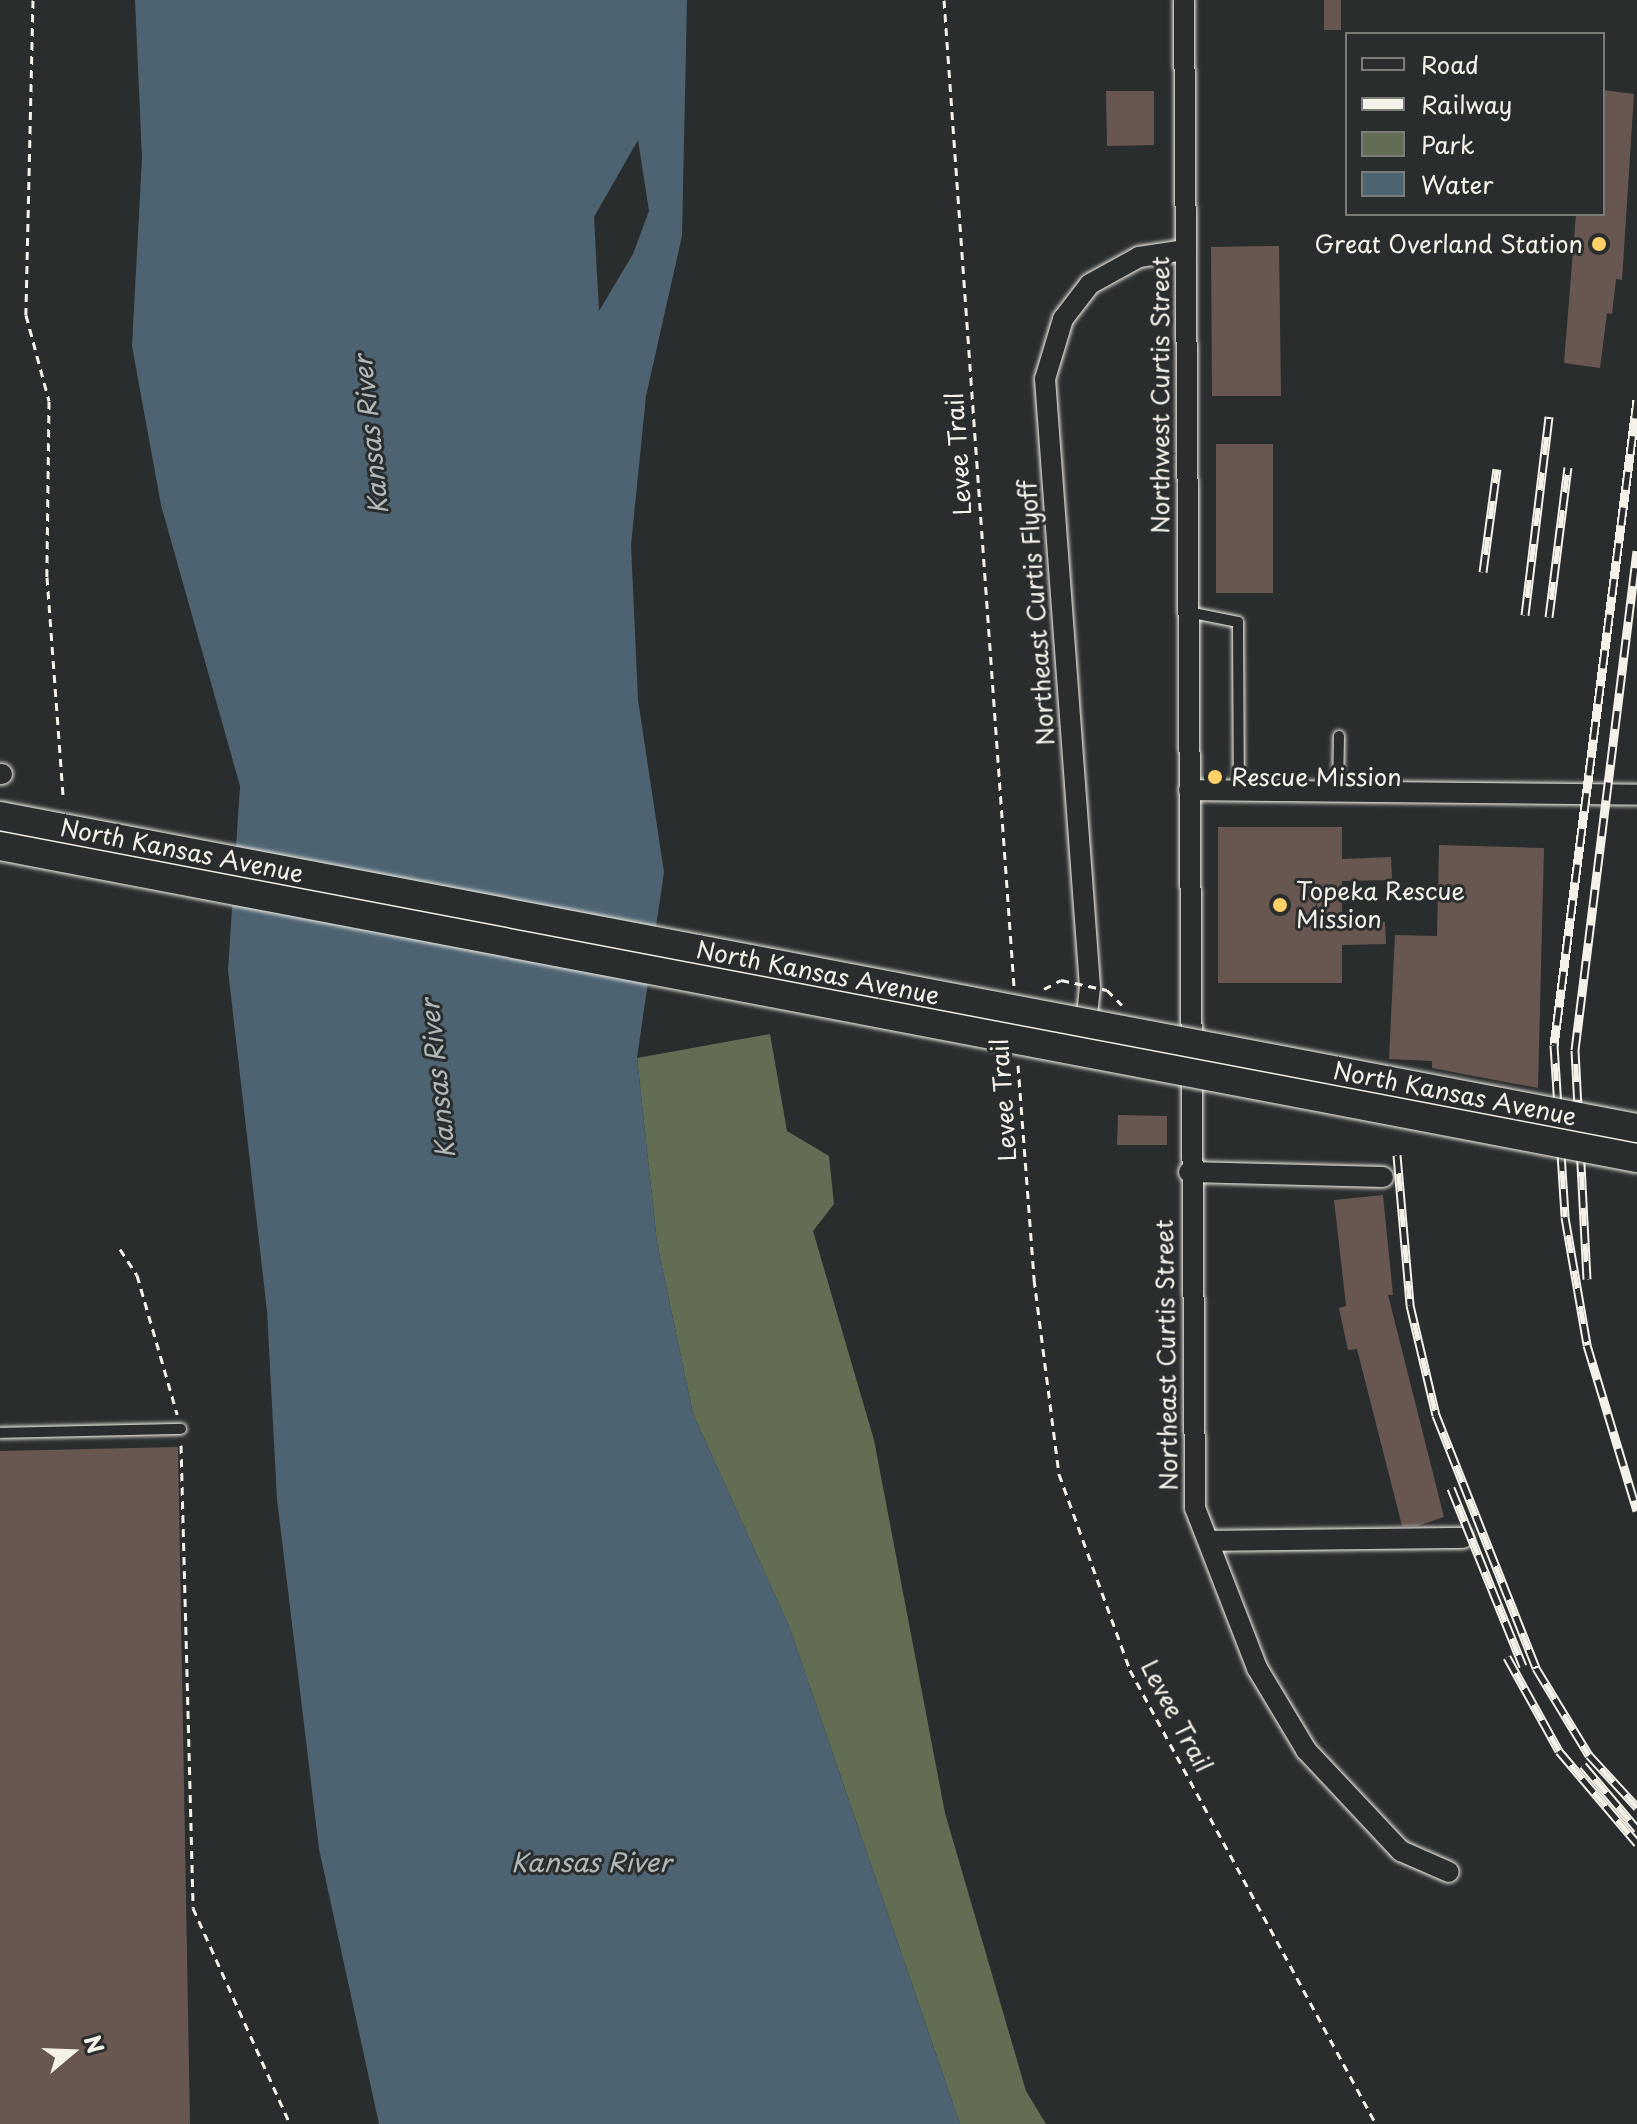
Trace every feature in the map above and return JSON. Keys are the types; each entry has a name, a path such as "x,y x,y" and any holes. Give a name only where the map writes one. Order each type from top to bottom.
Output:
{"main road":[{"name":"North Kansas Avenue","path":"0,816 1637,1128"},
{"name":"North Kansas Avenue","path":"0,846 1637,1158"}],"street":[{"name":"Northwest Curtis Street","path":"1184,0 1189,790"},
{"name":"Northeast Curtis Flyoff","path":"1083,1053 1087,957 1045,379 1063,319 1090,284 1129,261 1185,250"},
{"path":"1189,790 1338,789 1637,795"},
{"name":"Northeast Curtis Street","path":"1189,790 1189,1172 1195,1508 1211,1541 1257,1668 1306,1750 1401,1851 1449,1872"},
{"path":"1189,1172 1383,1177"},
{"path":"1211,1541 1463,1538"}],"lane":[{"path":"1188,612 1238,622 1239,790"},
{"path":"1338,789 1339,736"},
{"path":"0,1433 181,1429"}],"path":[{"path":"33,0 26,315 49,401 47,577 63,796"},
{"name":"Levee Trail","path":"944,0 1014,993"},
{"name":"Levee Trail","path":"1017,1052 1034,1279 1059,1474 1130,1670 1376,2124"},
{"path":"120,1249 137,1275 181,1429 193,1908 290,2124"}],"green space":[{"path":"770,1034 787,1131 829,1156 834,1204 813,1231 874,1440 945,1813 1026,2091 1046,2124 960,2124 789,1626 693,1414 657,1243 637,1058"}],"water":[{"name":"Kansas River","path":"135,0 687,0 682,236 646,396 631,545 638,700 664,872 637,1058 657,1243 693,1414 789,1626 960,2124 379,2124 319,1849 277,1499 267,1311 228,970 240,786 161,505 132,346 142,158","holes":["638,140 649,211 633,254 599,311 594,217"]}],"building":[{"path":"1324,0 1341,0 1341,30 1324,30"},
{"name":"Great Overland Station","path":"1605,90 1634,94 1622,280 1616,279 1612,314 1607,313 1600,368 1564,363 1576,216 1605,216"},
{"path":"1106,91 1154,91 1154,145 1107,146"},
{"path":"1279,246 1281,396 1212,396 1211,247"},
{"path":"1216,444 1273,444 1273,593 1216,593"},
{"name":"Topeka Rescue Mission","path":"1218,827 1342,827 1342,859 1391,857 1392,880 1342,881 1342,923 1385,922 1386,944 1342,945 1342,983 1218,983"},
{"path":"1439,845 1544,848 1538,1088 1432,1068 1432,1061 1389,1059 1395,935 1437,936"},
{"path":"1118,1115 1167,1116 1167,1145 1117,1145"},
{"path":"1383,1195 1393,1295 1388,1295 1444,1517 1417,1526 1402,1526 1357,1349 1348,1350 1339,1308 1346,1306 1334,1200"},
{"path":"178,1447 190,2124 0,2124 0,1451"}],"railway":[{"path":"1637,400 1554,1045 1565,1217 1587,1345 1637,1511"},
{"path":"1525,615 1549,416"},
{"path":"1549,617 1568,467"},
{"path":"1483,572 1497,469"},
{"path":"1587,1279 1575,1050 1637,551"},
{"path":"1397,1155 1410,1305 1436,1415 1536,1668 1589,1755 1637,1807"},
{"path":"1451,1488 1523,1666"},
{"path":"1507,1657 1559,1751 1637,1843"},
{"path":"1583,1765 1637,1829"}],"place":[{"name":"Great Overland Station","path":"1599,244"},
{"name":"Rescue Mission","path":"1215,777"},
{"name":"Topeka Rescue Mission","path":"1280,905"}]}
